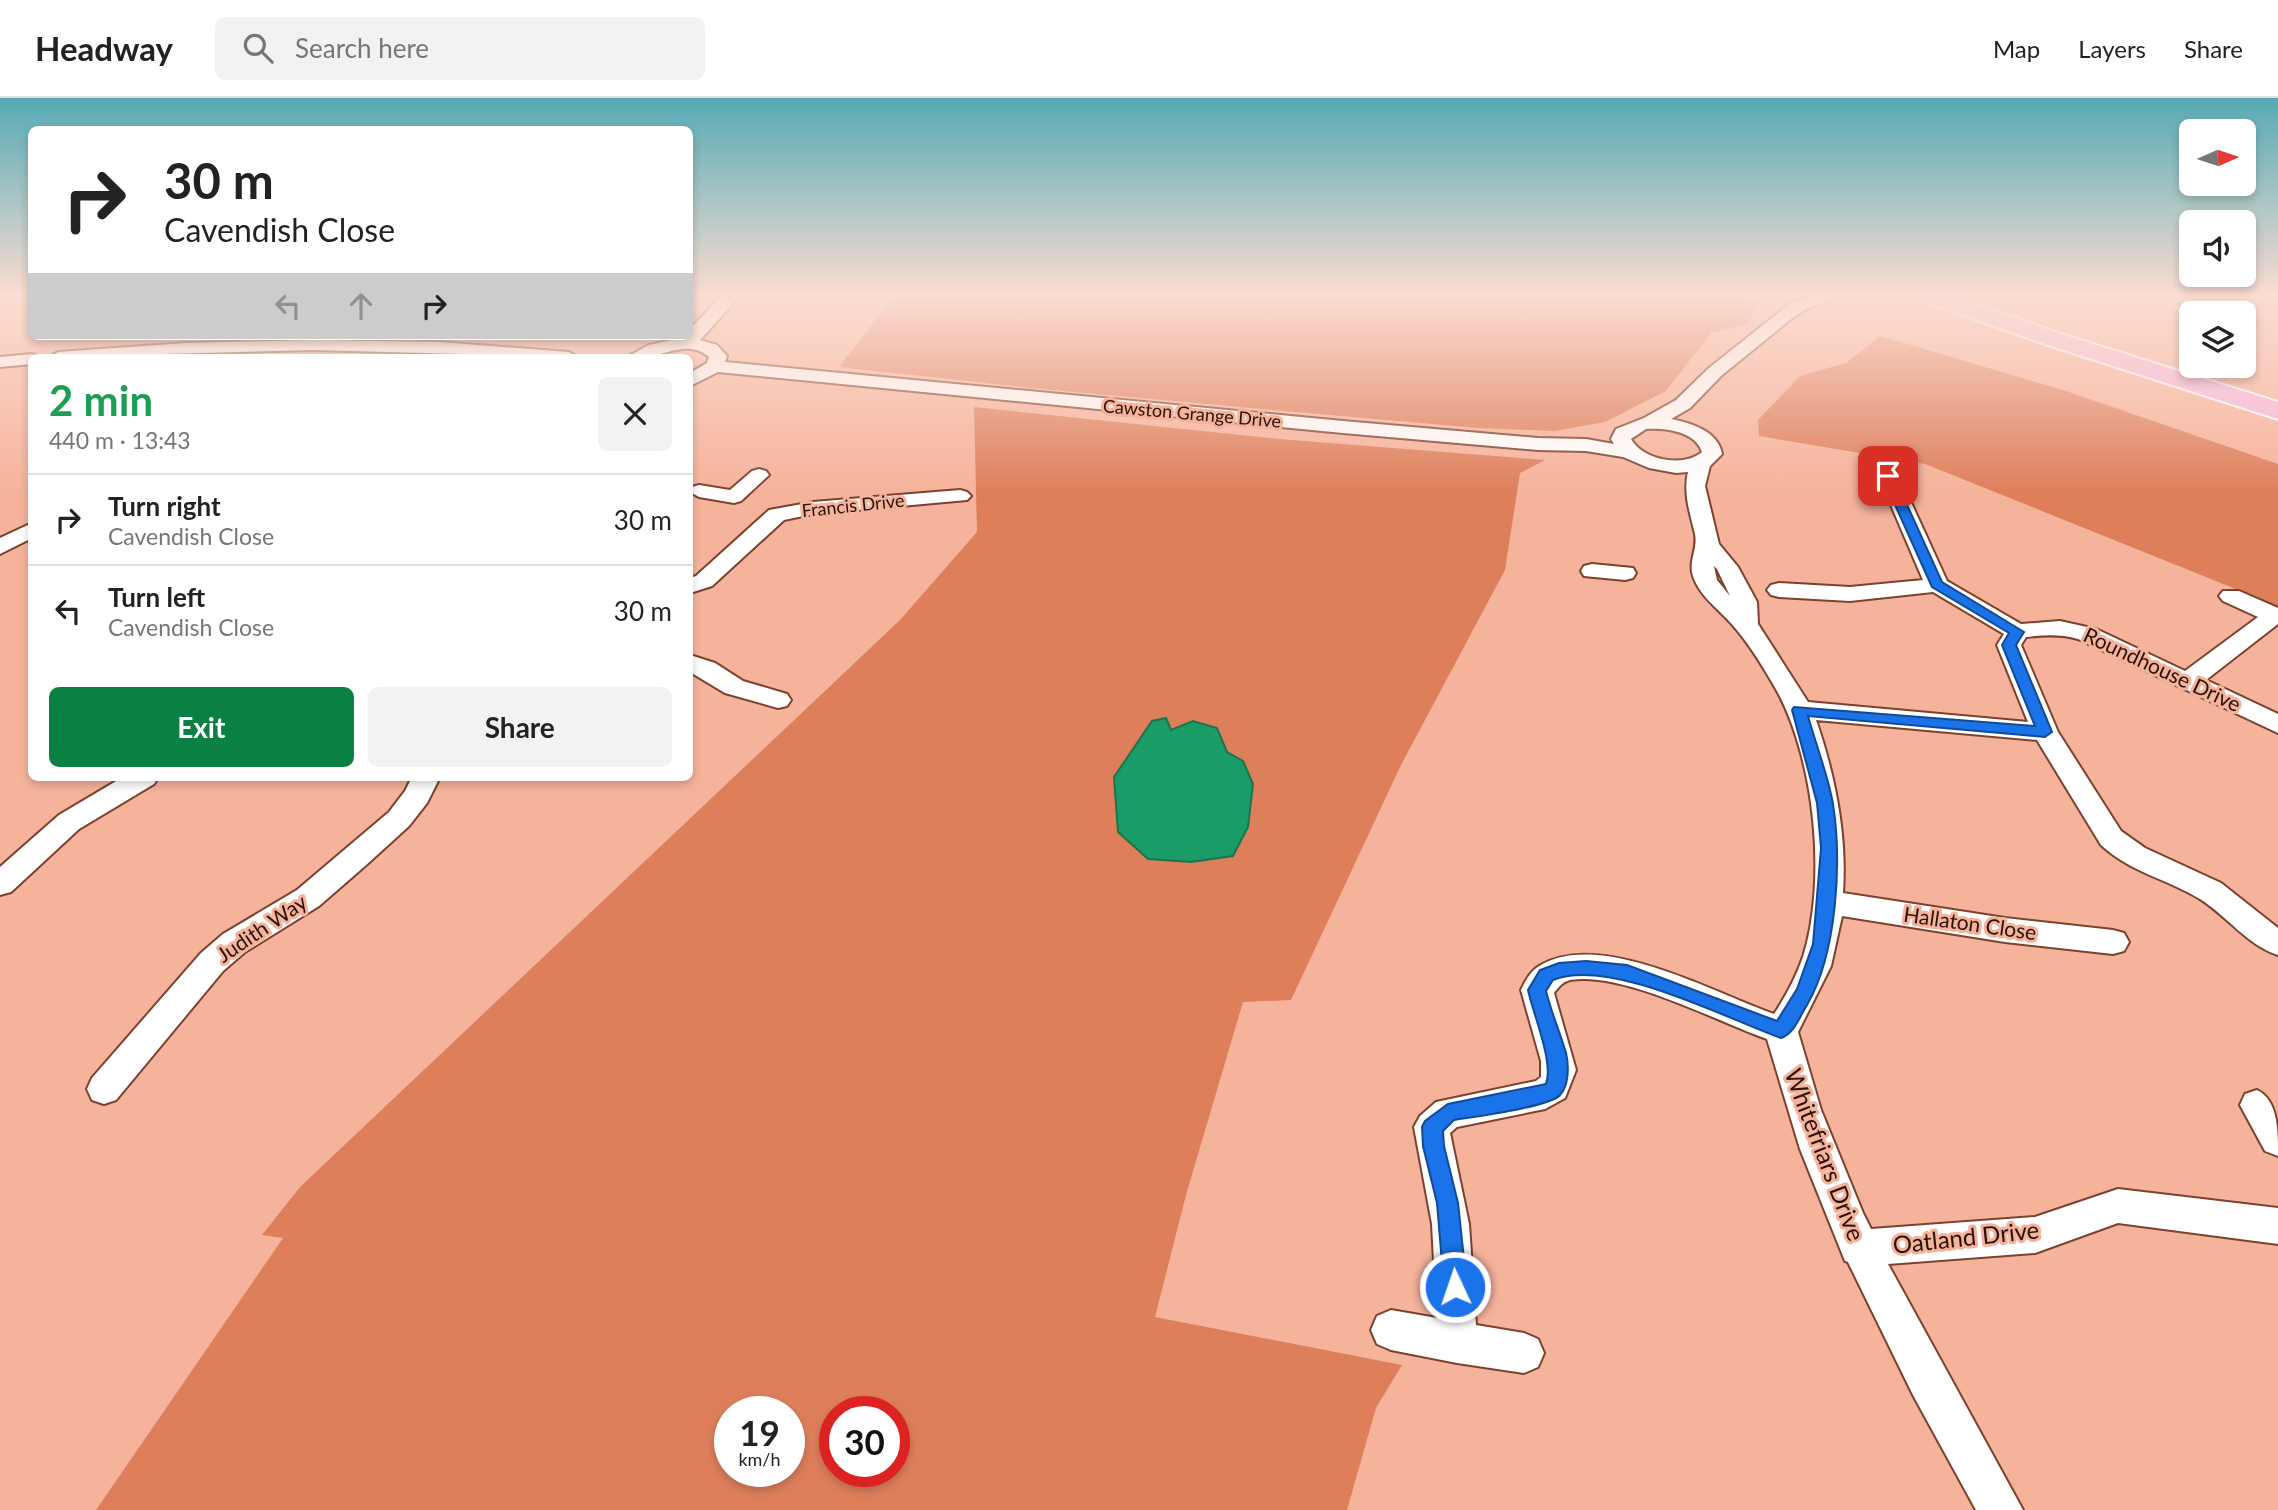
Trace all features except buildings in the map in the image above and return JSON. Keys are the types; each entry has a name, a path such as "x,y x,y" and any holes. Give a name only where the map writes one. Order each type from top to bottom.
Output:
{"highway":[{"path":"2121,360 2278,411"}],"street":[{"path":"0,362 22,360"},
{"path":"693,378 715,366 718,360"},
{"path":"1625,442 1629,428 1649,423 1683,404 1731,360"},
{"name":"Cawston Grange Drive","path":"715,366 1343,428 1538,444 1586,445 1625,442 1662,466"},
{"path":"1683,404 1697,434"},
{"path":"1649,423 1674,425 1697,434 1712,447 1712,454 1700,464 1689,467 1662,466"},
{"path":"1883,463 1937,585 2017,632 2009,645 2045,732 2110,838 2124,852 2150,866 2210,891 2257,932 2278,943"},
{"path":"1457,1343 1455,1259 1447,1203 1433,1146 1432,1127 1448,1113 1545,1094 1553,1089 1558,1079 1557,1055 1537,990 1546,975 1559,970 1586,968 1627,972 1781,1030 1806,990 1822,944 1829,848 1825,803 1799,710 1746,625 1717,596 1703,572 1704,554 1708,546 1695,486 1700,464"},
{"path":"1662,466 1695,486"},
{"path":"734,497 760,475"},
{"path":"699,491 734,497 777,515"},
{"name":"Francis Drive","path":"693,585 704,580 777,515 813,508 961,494"},
{"path":"0,547 28,531"},
{"path":"1804,568 1815,593"},
{"path":"1592,570 1625,573"},
{"path":"1779,590 1850,594 1937,585"},
{"path":"2188,681 2276,616 2231,596"},
{"name":"Roundhouse Drive","path":"2017,632 2039,627 2069,629 2087,634 2278,724"},
{"path":"693,664 734,687 778,700"},
{"path":"1799,710 2045,732"},
{"path":"0,884 69,822 137,781"},
{"name":"Judith Way","path":"104,1089 212,962 234,943 308,898 399,820 417,796 424,781"},
{"name":"Hallaton Close","path":"1827,902 2005,930 2113,942"},
{"name":"Whitefriars Drive","path":"1781,1030 1790,1068 1858,1248 1961,1444 2001,1510"},
{"path":"2258,1105 2278,1140"},
{"name":"Oatland Drive","path":"1858,1248 2035,1235 2118,1206 2278,1226"},
{"path":"1391,1330 1524,1353"}],"shaded area":[{"path":"845,360 1690,360 1666,391 1605,422 1554,431 1478,428 1284,411 839,367"},
{"path":"1850,360 1961,360 2066,391 2278,464 2278,606 1925,464 1759,436 1758,420 1800,376"},
{"path":"974,407 1279,439 1545,460 1520,473 1505,570 1401,765 1291,1000 1243,1002 1186,1195 1155,1317 1402,1365 1376,1408 1347,1510 96,1510 283,1238 262,1235 300,1187 900,620 977,532"},
{"path":"1166,718 1171,730 1193,721 1217,728 1227,752 1243,761 1253,784 1248,827 1233,856 1191,862 1148,859 1118,832 1114,777 1152,721"}],"route":[{"path":"1455,1287 1455,1259 1447,1203 1433,1146 1432,1127 1448,1113 1545,1094 1553,1089 1558,1079 1557,1055 1537,990 1546,975 1559,970 1586,968 1627,972 1781,1030 1806,990 1822,944 1829,848 1825,803 1799,710 2045,732 2009,645 2017,632 1937,585 1888,476"}]}
